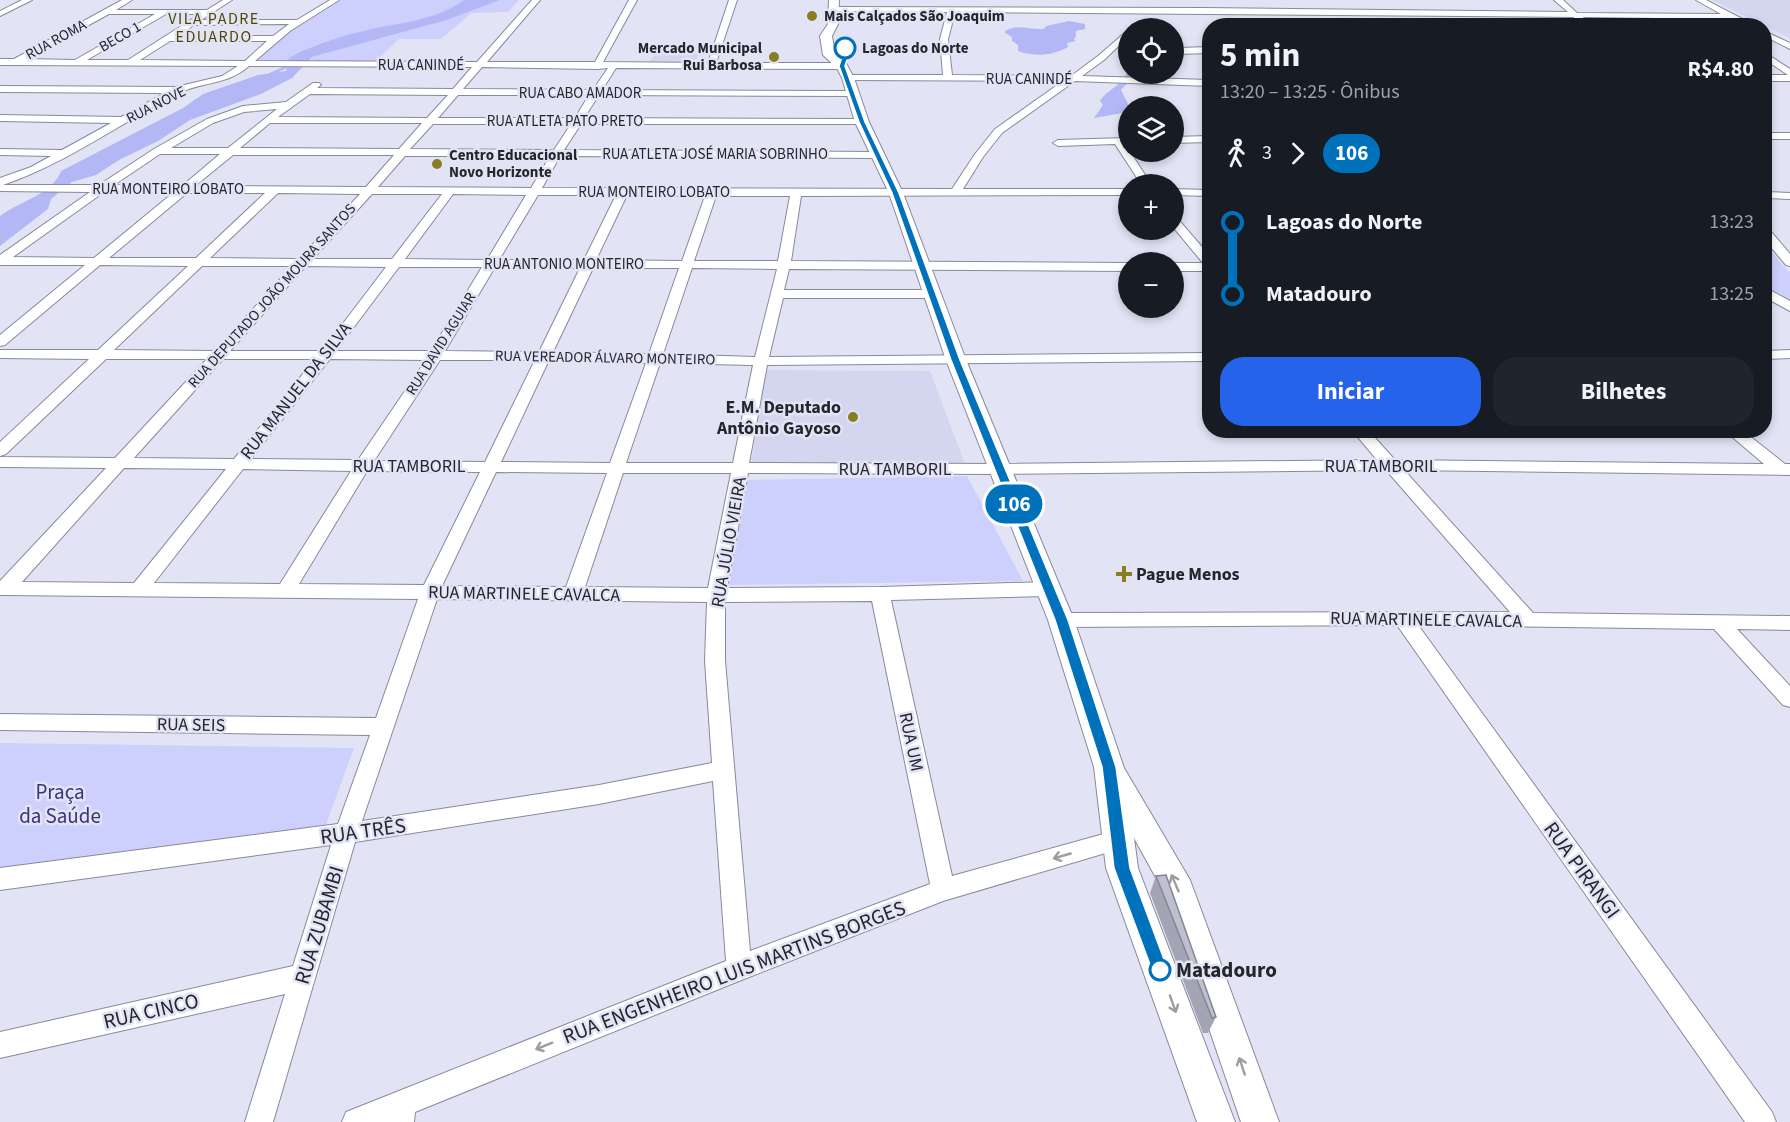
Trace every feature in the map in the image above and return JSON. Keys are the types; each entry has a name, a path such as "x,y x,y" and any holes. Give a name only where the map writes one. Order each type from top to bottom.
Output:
{"street":[{"path":"0,14 28,0"},
{"name":"RUA ROMA","path":"0,70 128,0"},
{"path":"129,63 228,0"},
{"name":"RUA NOVE","path":"0,182 35,169 177,90 225,78 297,22 335,0"},
{"name":"RUA DEPUTADO JOÃO MOURA SANTOS","path":"3,589 121,464 369,190 536,0"},
{"path":"597,66 633,0"},
{"path":"711,66 733,0"},
{"path":"1133,18 1134,0"},
{"path":"1291,0 1298,11"},
{"path":"1558,0 1578,16"},
{"path":"1700,0 1732,17"},
{"path":"1118,21 952,9 836,17 826,36 829,55 848,73 862,122 896,193 956,360 1061,620 1109,767 1122,868 1216,1122"},
{"path":"948,79 944,39 952,9"},
{"path":"1202,10 1206,18"},
{"path":"1156,18 1202,10 1732,17"},
{"path":"107,12 209,12"},
{"name":"BECO 1","path":"76,63 164,12"},
{"path":"1335,12 1341,18"},
{"path":"1449,14 1453,18"},
{"path":"193,23 297,22"},
{"path":"1772,37 1790,46"},
{"path":"170,38 274,39"},
{"path":"955,193 982,149 1008,123 1074,79 1118,43"},
{"path":"1184,51 1202,50"},
{"path":"1772,61 1790,73"},
{"name":"RUA CANINDÉ","path":"0,62 711,66 948,79 1074,79 1138,83 1202,83"},
{"path":"0,342 287,105 307,90 355,65"},
{"name":"RUA DAVID AGUIAR","path":"286,590 362,466 435,357 557,153 613,66"},
{"name":"RUA CABO AMADOR","path":"307,90 597,93 848,73"},
{"path":"1772,78 1790,78"},
{"path":"0,89 177,90"},
{"path":"0,261 158,151 230,112 252,107 287,105"},
{"path":"0,118 126,120"},
{"name":"RUA ATLETA PATO PRETO","path":"268,120 862,122"},
{"path":"1772,136 1790,136"},
{"path":"1184,140 1202,139"},
{"path":"1058,143 1118,141"},
{"name":"RUA ATLETA JOSÉ MARIA SOBRINHO","path":"158,151 876,155"},
{"path":"0,152 63,153"},
{"name":"RUA MONTEIRO LOBATO","path":"0,188 796,193 1118,192"},
{"path":"0,451 275,190"},
{"name":"RUA MANUEL DA SILVA","path":"139,589 325,356 450,191"},
{"name":"RUA ZUBAMBI","path":"258,1122 346,834 430,592 623,192"},
{"path":"573,594 712,192"},
{"path":"1184,192 1202,192"},
{"name":"RUA JÚLIO VIEIRA","path":"739,968 715,662 716,596 761,361 784,265 796,193"},
{"path":"1772,195 1790,196"},
{"path":"1184,234 1202,256"},
{"path":"1772,241 1790,262"},
{"name":"RUA ANTONIO MONTEIRO","path":"0,261 1118,267"},
{"path":"1184,266 1202,265"},
{"path":"776,294 932,294"},
{"path":"1772,296 1790,308"},
{"name":"RUA VEREADOR ÁLVARO MONTEIRO","path":"0,354 543,356 761,361 1202,357"},
{"path":"1772,354 1790,354"},
{"path":"1367,438 1529,621"},
{"path":"1742,438 1787,471"},
{"name":"RUA TAMBORIL","path":"0,462 1001,470 1392,465 1787,471"},
{"name":"RUA MARTINELE CAVALCA","path":"3,589 716,596 1047,589"},
{"name":"RUA UM","path":"880,594 943,890"},
{"name":"RUA MARTINELE CAVALCA","path":"1061,620 1402,618 1790,623"},
{"name":"RUA PIRANGI","path":"1402,618 1762,1122"},
{"path":"1718,621 1790,699"},
{"name":"RUA SEIS","path":"0,722 383,728"},
{"path":"1109,767 1174,880 1260,1122"},
{"name":"RUA TRÊS","path":"0,879 346,834 614,792 723,770"},
{"name":"RUA ENGENHEIRO LUIS MARTINS BORGES","path":"356,1122 401,1113 739,968 943,890 1118,840"},
{"name":"RUA CINCO","path":"0,1045 303,976"}],"shaded area":[{"path":"464,0 500,0 447,20 312,57 292,78 261,94 190,120 158,141 119,160 96,175 72,182 51,199 48,209 0,246 0,216 43,192 57,179 61,171 183,108 203,94 258,75 286,71 289,58 319,44 362,31 431,16"},
{"path":"1712,0 1790,0 1790,38 1772,29 1772,18 1748,18"},
{"path":"1069,21 1085,24 1085,29 1076,31 1074,39 1076,41 1067,43 1068,47 1050,54 1037,55 1018,51 1018,45 1004,32 1018,27 1044,29 1046,26"},
{"path":"656,51 700,51 694,65 649,64"},
{"path":"1119,84 1127,84 1121,90 1124,96 1118,96 1118,114 1094,118 1103,105 1100,101"},
{"name":"E.M. Deputado Antônio Gayoso","path":"766,370 930,371 965,464 751,463"}],"green space":[{"path":"341,0 464,0 449,11 432,18 320,43 303,52 290,63 252,63 278,39"},
{"path":"500,0 519,0 508,12 472,13 441,39 399,39 373,64 306,63 312,57 447,20"},
{"path":"1772,252 1790,273 1790,302 1772,291"},
{"path":"967,476 1023,581 727,585 748,480"},
{"name":"Praça da Saúde","path":"0,743 354,748 324,830 0,872"}],"building":[{"path":"1166,875 1216,1017 1212,1018 1156,876"}],"waterway":[{"path":"264,77 295,63"}],"bus line":[{"name":"106","path":"845,48 846,54 842,66 854,94 862,122 896,193 956,360 1061,620 1109,767 1122,868 1160,970"}],"place":[{"name":"Mais Calçados São Joaquim","path":"812,16"},
{"name":"Lagoas do Norte","path":"845,48"},
{"name":"Mercado Municipal Rui Barbosa","path":"774,57"},
{"name":"Centro Educacional Novo Horizonte","path":"437,164"},
{"name":"E.M. Deputado Antônio Gayoso","path":"853,417"},
{"name":"Pague Menos","path":"1124,574"},
{"name":"Matadouro","path":"1160,970"}],"district":[{"name":"VILA PADRE EDUARDO","path":"214,28"}]}
